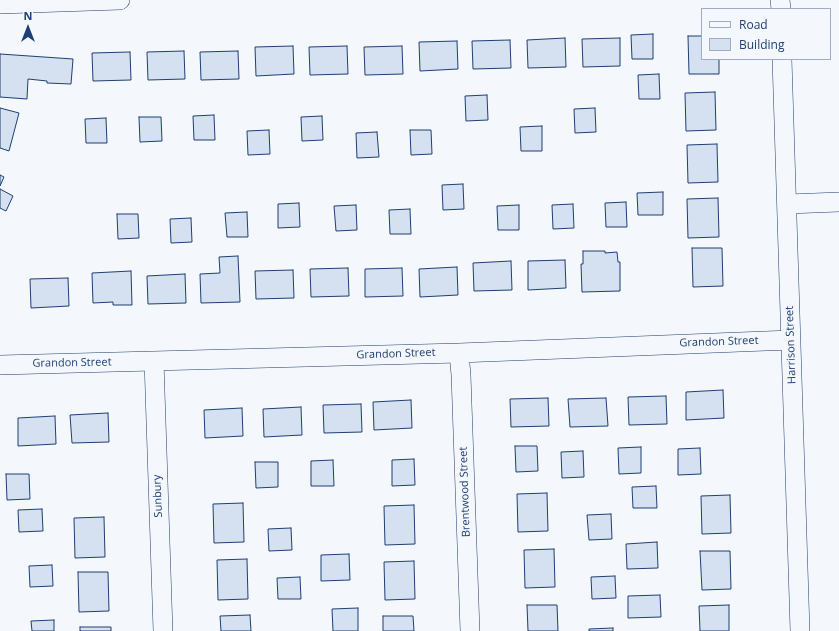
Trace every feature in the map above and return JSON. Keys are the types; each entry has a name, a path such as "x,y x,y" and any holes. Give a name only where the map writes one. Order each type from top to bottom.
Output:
{"street":[{"path":"0,4 120,0"},
{"name":"Harrison Street","path":"782,60 788,204 800,631"},
{"path":"788,204 839,202"},
{"name":"Grandon Street","path":"0,365 459,353 791,340"},
{"name":"Brentwood Street","path":"459,353 470,631"},
{"name":"Sunbury","path":"154,361 163,631"}],"building":[{"path":"653,34 653,59 632,59 631,35"},
{"path":"688,36 701,36 701,60 719,60 719,74 689,74"},
{"path":"565,38 566,67 528,68 527,40"},
{"path":"620,38 620,66 583,67 582,39"},
{"path":"510,40 511,68 473,69 472,41"},
{"path":"457,41 458,69 420,71 419,42"},
{"path":"293,46 294,74 256,76 255,47"},
{"path":"347,46 348,74 310,75 309,47"},
{"path":"402,46 403,74 365,75 364,47"},
{"path":"184,51 185,79 148,80 147,52"},
{"path":"238,51 239,79 201,80 200,52"},
{"path":"130,52 131,80 93,81 92,53"},
{"path":"0,54 73,59 71,84 47,83 47,81 28,79 27,99 0,97"},
{"path":"659,74 660,99 639,99 638,75"},
{"path":"715,92 716,130 686,131 685,93"},
{"path":"487,95 488,120 466,121 465,96"},
{"path":"0,108 19,113 9,151 0,148"},
{"path":"595,108 596,132 575,133 574,109"},
{"path":"214,115 215,140 194,140 193,116"},
{"path":"322,116 323,140 302,141 301,117"},
{"path":"139,117 161,117 162,141 140,142"},
{"path":"106,118 107,143 86,143 85,119"},
{"path":"542,126 542,151 521,151 520,127"},
{"path":"269,130 270,154 248,155 247,131"},
{"path":"410,130 431,130 432,154 411,155"},
{"path":"377,132 379,157 357,158 356,133"},
{"path":"717,144 718,182 688,183 687,145"},
{"path":"0,175 4,177 0,186"},
{"path":"463,184 464,209 443,210 442,185"},
{"path":"0,189 13,196 6,211 0,208"},
{"path":"663,192 663,215 638,215 637,193"},
{"path":"718,198 719,237 688,238 687,199"},
{"path":"626,202 627,227 606,227 605,203"},
{"path":"299,203 300,227 278,228 278,204"},
{"path":"573,204 574,228 553,229 552,205"},
{"path":"356,205 357,230 336,231 334,206"},
{"path":"519,205 519,230 498,230 497,206"},
{"path":"410,209 411,234 390,234 389,210"},
{"path":"247,212 248,237 227,237 225,213"},
{"path":"117,214 138,214 139,238 118,239"},
{"path":"191,218 192,242 171,243 170,219"},
{"path":"692,248 722,248 723,286 693,287"},
{"path":"583,251 605,251 605,253 617,252 618,262 620,262 620,291 582,292 581,264 583,264"},
{"path":"238,256 240,302 201,303 200,274 220,273 219,257"},
{"path":"565,260 566,288 528,290 528,261"},
{"path":"511,261 512,290 474,291 473,263"},
{"path":"457,267 458,295 420,297 419,269"},
{"path":"348,268 349,296 311,297 310,269"},
{"path":"402,268 403,296 365,297 365,269"},
{"path":"293,270 294,298 256,299 255,271"},
{"path":"131,271 132,305 113,305 113,302 93,303 92,273"},
{"path":"185,274 186,303 148,304 147,276"},
{"path":"68,278 69,306 31,308 30,279"},
{"path":"723,390 724,418 686,420 686,392"},
{"path":"666,396 667,424 629,425 628,397"},
{"path":"548,398 549,426 511,427 510,399"},
{"path":"606,398 608,426 570,427 568,399"},
{"path":"411,400 412,428 374,430 373,402"},
{"path":"361,404 362,432 324,433 323,405"},
{"path":"301,407 302,435 264,437 263,409"},
{"path":"242,408 243,436 205,438 204,410"},
{"path":"108,413 109,442 72,443 70,415"},
{"path":"55,416 56,444 18,446 18,418"},
{"path":"515,446 537,446 538,471 516,472"},
{"path":"641,447 641,473 619,474 618,448"},
{"path":"700,448 701,474 678,475 678,449"},
{"path":"583,451 584,477 562,478 561,452"},
{"path":"414,459 415,485 392,486 392,460"},
{"path":"333,460 334,486 311,486 311,461"},
{"path":"255,462 278,462 278,487 256,488"},
{"path":"6,474 29,474 30,499 7,500"},
{"path":"656,486 657,508 633,508 632,487"},
{"path":"547,493 548,531 518,532 517,494"},
{"path":"730,495 731,533 702,534 701,496"},
{"path":"243,503 244,542 214,543 213,504"},
{"path":"414,505 415,544 385,545 384,506"},
{"path":"42,509 43,531 19,532 18,510"},
{"path":"611,514 612,539 589,540 587,515"},
{"path":"104,517 105,557 75,558 74,518"},
{"path":"291,528 292,550 269,551 268,529"},
{"path":"657,542 658,568 627,569 626,544"},
{"path":"554,549 555,587 525,588 524,550"},
{"path":"700,551 730,551 731,589 702,590"},
{"path":"349,554 350,580 321,581 321,555"},
{"path":"247,559 248,599 218,600 217,560"},
{"path":"414,561 415,599 385,600 384,562"},
{"path":"52,565 53,586 30,587 29,566"},
{"path":"78,572 108,572 109,611 79,612"},
{"path":"615,576 616,598 592,599 591,577"},
{"path":"300,577 301,599 278,599 277,578"},
{"path":"660,595 661,617 628,618 628,596"},
{"path":"527,605 557,605 558,631 528,631"},
{"path":"729,605 729,631 700,631 699,606"},
{"path":"358,608 358,631 333,631 332,609"},
{"path":"250,615 251,631 221,631 220,616"},
{"path":"383,616 413,616 414,631 383,631"},
{"path":"54,620 54,631 32,631 31,621"},
{"path":"80,627 111,627 111,631 80,631"},
{"path":"613,628 613,631 589,631 589,629"}]}
